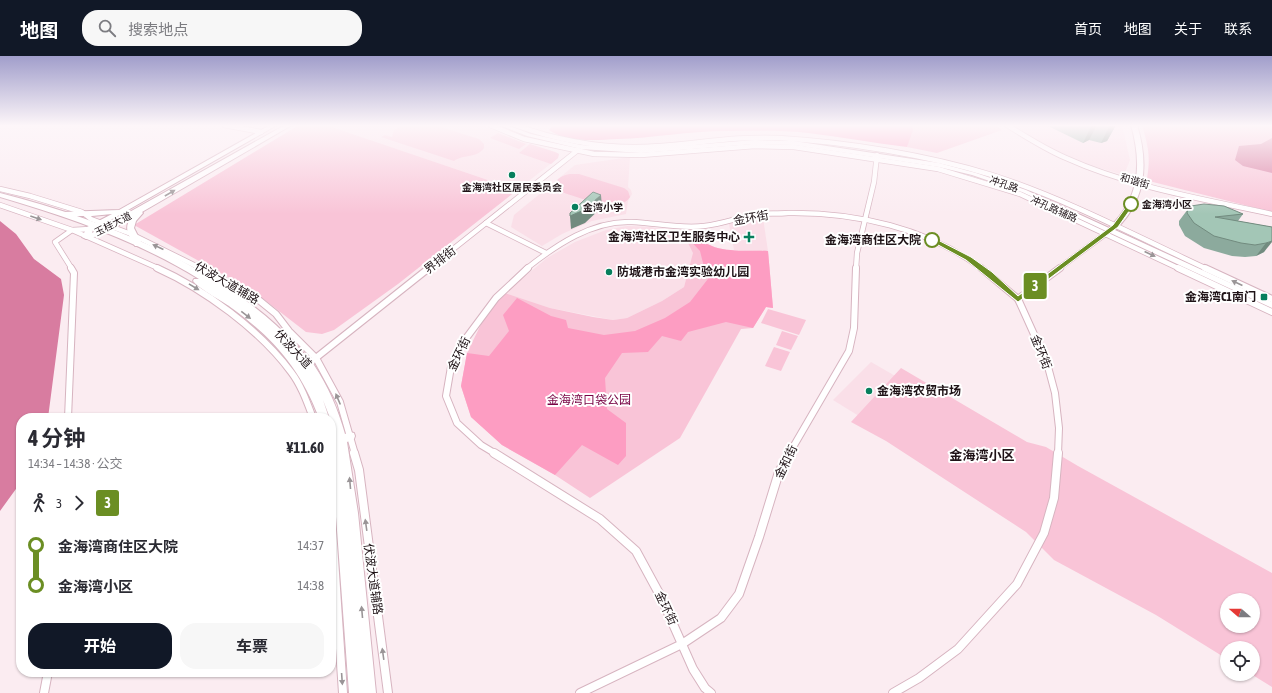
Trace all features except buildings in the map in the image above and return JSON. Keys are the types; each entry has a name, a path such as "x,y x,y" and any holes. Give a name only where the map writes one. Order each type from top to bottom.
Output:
{"main road":[{"name":"玉桂大道","path":"98,229 138,202 221,155"},
{"name":"玉桂大道","path":"98,229 148,206 237,155"},
{"name":"冲孔路","path":"877,155 940,163 992,180 1111,230 1272,305"},
{"path":"1111,230 1130,205 1139,183 1142,167 1141,155"},
{"name":"伏波大道","path":"0,194 62,214 171,257 238,298 270,324 308,363 322,385 333,413"},
{"name":"伏波大道","path":"0,200 98,229 178,270 231,303 308,363 313,389 322,413"},
{"path":"62,214 117,211 138,202"},
{"path":"138,244 131,234 130,224 133,218 148,206"},
{"name":"伏波大道","path":"336,422 349,473 369,693"},
{"name":"伏波大道","path":"341,439 339,476 356,693"}],"street":[{"name":"界排街","path":"292,372 308,363 571,155"},
{"name":"冲孔路辅路","path":"877,155 964,176 1034,198"},
{"name":"金和街","path":"580,693 682,644 721,618 739,594 759,537 779,472 849,351 854,328 857,252 874,182 877,155"},
{"name":"和谐街","path":"1061,155 1139,183 1272,214"},
{"name":"冲孔路辅路","path":"940,163 976,170 1028,187 1272,312"},
{"name":"伏波大道辅路","path":"0,189 30,196 84,214 98,229 137,260 171,274 224,307 266,344 292,372 311,413"},
{"path":"0,205 72,230 98,229"},
{"name":"金环街","path":"711,693 705,688 692,669 662,597 636,551 600,519 481,445 457,423 446,396 451,367 468,335 496,298 519,275 546,253 588,230 607,224 631,222 679,227 704,226 758,214 808,213 864,219 921,235 943,244 974,262 1018,299 1047,363 1055,393 1059,428 1058,460 1054,498 1044,533 1017,584 958,649 919,678 893,693"},
{"path":"486,223 546,253"},
{"name":"伏波大道辅路","path":"98,229 131,234 171,257"},
{"path":"68,413 74,273 56,242 72,230"},
{"name":"冲孔路辅路","path":"1111,230 1272,299"},
{"path":"1018,299 1111,230"},
{"name":"伏波大道辅路","path":"341,439 359,470 388,693"},
{"path":"336,583 344,693"},
{"path":"44,693 47,677"}],"shaded area":[{"path":"414,155 559,155 558,158 516,191"},
{"path":"1064,155 1129,155 1130,160 1124,175 1079,162"},
{"path":"1237,155 1272,155 1272,173 1243,166 1235,160"},
{"name":"金湾小学","path":"630,157 628,187 632,194 628,201 626,214 592,221 562,234 542,246 511,227 514,215 575,165"},
{"name":"金海湾社区卫生服务中心","path":"763,218 768,251 734,250 729,224"},
{"path":"0,221 16,234 34,259 61,279 64,295 49,413 16,413 16,489 0,511"},
{"name":"防城港市金湾实验幼儿园","path":"627,226 650,227 683,233 694,253 684,287 662,301 627,318 613,320 550,308 505,293 547,258 575,242 606,230"},
{"name":"金海湾农贸市场","path":"871,362 904,381 867,421 833,400"}],"green space":[{"path":"250,155 414,155 516,191 398,284 334,330 322,334 306,332 253,291 134,225"},
{"path":"435,155 474,155 461,158 454,161"},
{"path":"524,155 559,155 558,158 551,164"},
{"path":"1148,155 1272,155 1272,212 1149,181 1147,179 1149,164"},
{"path":"570,174 579,174 624,188 628,191 630,197 624,202 604,204 579,198 548,187 551,185 555,186 560,177"},
{"name":"金海湾口袋公园","path":"696,232 708,245 717,248 738,251 768,251 773,308 766,307 753,328 741,329 680,438 590,498 555,475 502,445 471,417 461,386 467,353 484,318 505,293 550,308 593,317 613,320 627,318 662,301 684,287 693,253 683,233"},
{"name":"金海湾口袋公园","path":"696,232 708,245 717,248 738,251 768,251 773,308 766,307 753,328 726,322 688,332 681,341 662,336 648,352 622,353 605,378 607,409 626,423 626,456 618,465 582,445 555,475 502,445 471,417 461,386 467,353 489,356 509,331 503,315 517,298 551,316 566,320 568,328 604,335 635,331 665,318 690,302 711,275 705,271 700,251 683,233"},
{"path":"768,309 806,320 799,335 761,323"},
{"path":"782,331 798,336 791,350 776,345"},
{"path":"774,347 790,352 781,371 765,366"},
{"path":"901,368 1027,442 1046,447 1272,573 1272,687 1260,680 1260,641 1220,641 1220,655 1156,615 1054,560 1026,532 886,441 851,422"}],"bus line":[{"name":"3","path":"932,240 943,244 968,258 1018,299 1116,226 1131,204"}],"place":[{"name":"金海湾社区居民委员会","path":"512,175"},
{"name":"金海湾小区","path":"1131,204"},
{"name":"金湾小学","path":"575,207"},
{"name":"金海湾社区卫生服务中心","path":"749,237"},
{"name":"金海湾商住区大院","path":"932,240"},
{"name":"防城港市金湾实验幼儿园","path":"609,272"},
{"name":"金海湾C1南门","path":"1264,297"},
{"name":"金海湾农贸市场","path":"869,391"}],"district":[{"name":"金海湾小区","path":"982,455"}]}
